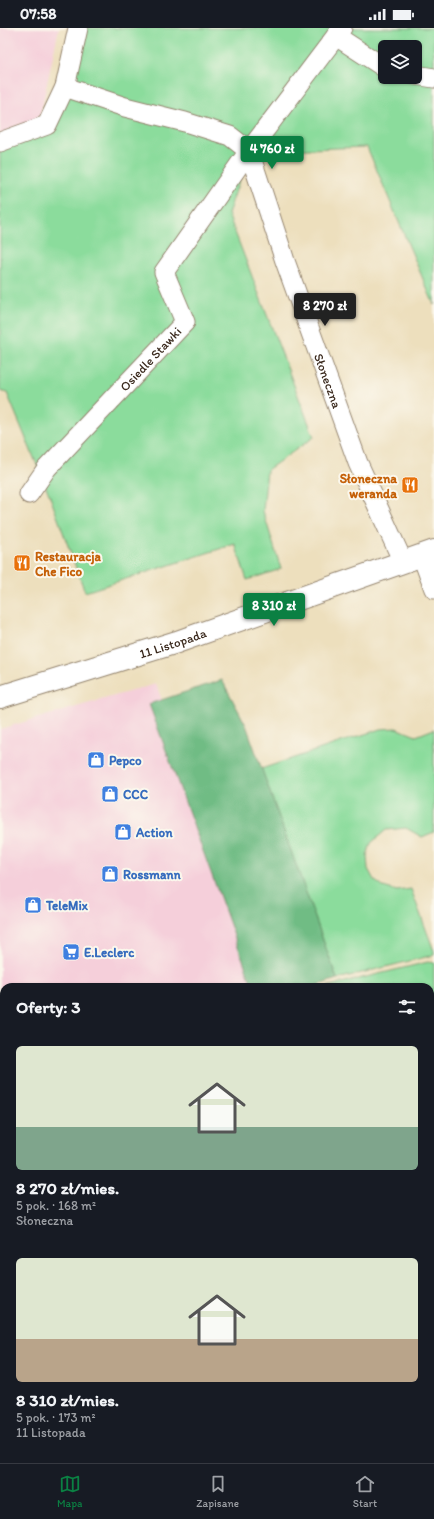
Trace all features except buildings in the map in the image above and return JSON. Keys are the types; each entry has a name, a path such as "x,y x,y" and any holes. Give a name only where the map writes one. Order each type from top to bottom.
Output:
{"street":[{"path":"0,142 47,125 65,87 78,28"},
{"name":"Osiedle Stawki","path":"29,494 47,468 186,322 164,272 249,151 339,32 378,63"},
{"path":"422,76 434,78"},
{"path":"65,87 125,107 185,122 230,136 249,151"},
{"name":"Słoneczna","path":"249,151 288,268 358,463 420,556 434,589"},
{"name":"11 Listopada","path":"0,697 177,642 320,593 420,556"}],"shaded area":[{"path":"0,28 59,28 40,116 34,121 0,136"},
{"path":"156,684 265,983 0,983 0,729"}],"green space":[{"path":"78,28 434,28 434,305 367,147 249,151 228,214 314,437 267,470 263,511 281,569 247,580 235,544 85,592 49,494 7,393 0,391 0,142 47,125"},
{"path":"222,680 246,725 337,979 324,983 252,983 149,704"},
{"path":"396,728 416,736 434,729 434,832 422,837 406,828 386,830 371,843 367,856 368,869 374,880 383,887 397,891 411,889 434,951 434,955 337,979 261,769 380,729"},
{"path":"428,962 434,963 434,983 341,983"}],"place":[{"name":"Słoneczna weranda","path":"410,485"},
{"name":"Restauracja Che Fico","path":"22,563"},
{"name":"Pepco","path":"96,760"},
{"name":"CCC","path":"110,794"},
{"name":"Action","path":"123,832"},
{"name":"Rossmann","path":"110,874"},
{"name":"TeleMix","path":"33,905"},
{"name":"E.Leclerc","path":"71,952"}]}
